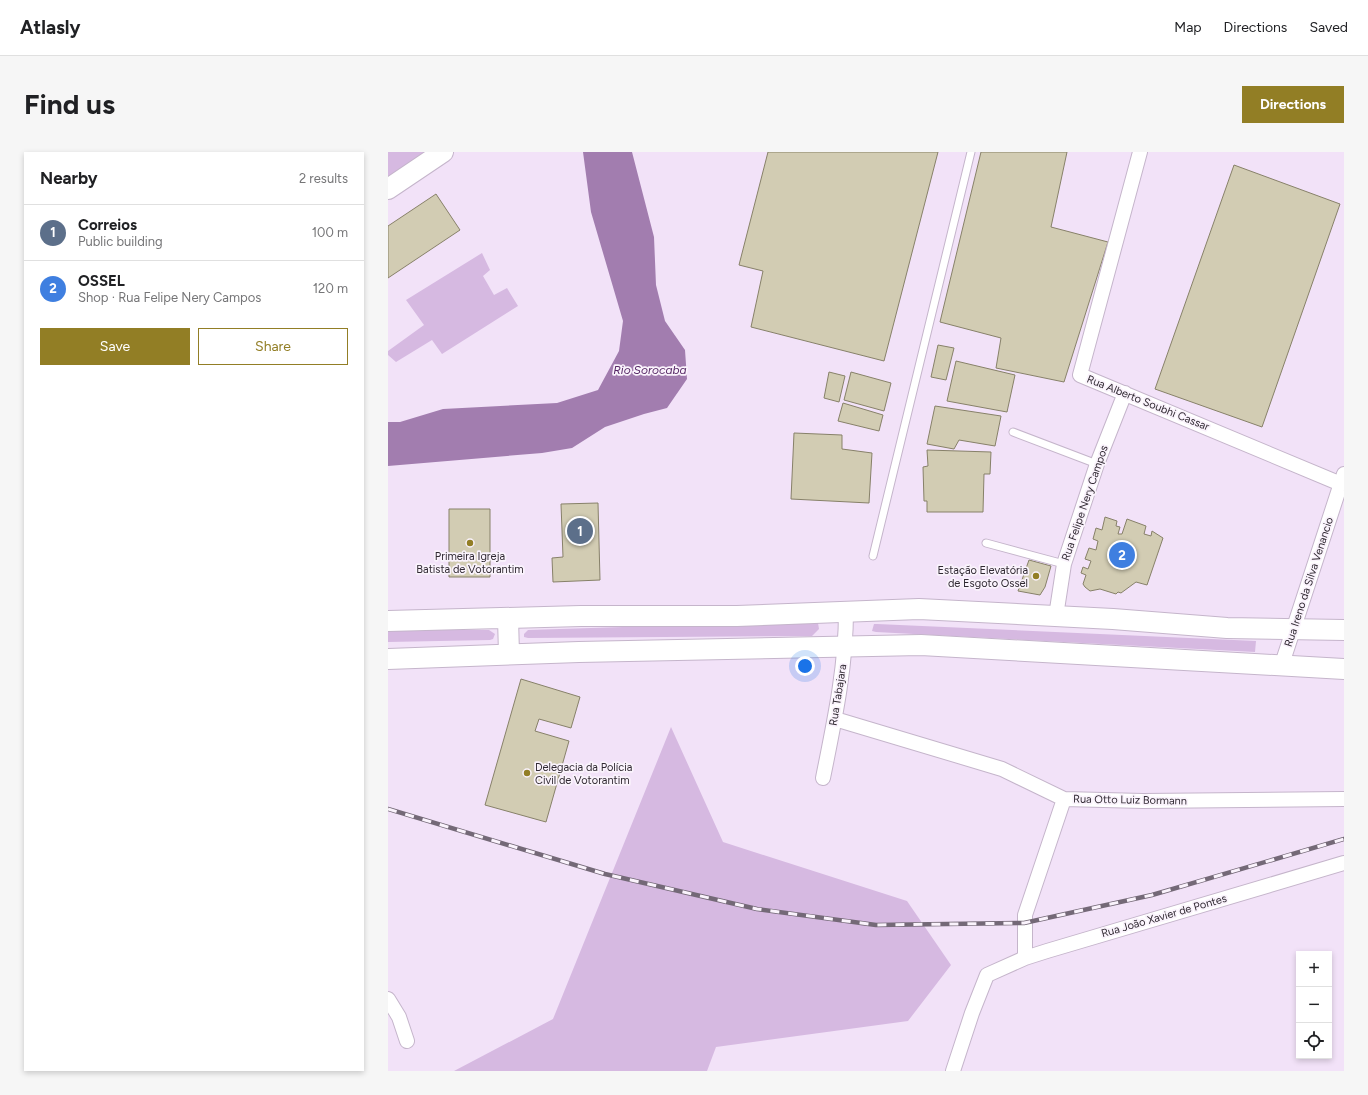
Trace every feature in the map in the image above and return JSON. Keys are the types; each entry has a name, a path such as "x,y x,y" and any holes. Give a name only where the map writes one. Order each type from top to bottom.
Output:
{"main road":[{"path":"388,189 443,152"},
{"path":"388,621 508,618 737,616 919,609 1113,619 1227,628 1344,630"},
{"path":"508,618 509,654"},
{"path":"388,659 509,654 921,645 1344,669"}],"street":[{"name":"Rua Alberto Soubhi Cassar","path":"1140,152 1080,375 1342,479"},
{"name":"Rua Felipe Nery Campos","path":"1056,616 1064,564 1098,464 1125,393"},
{"name":"Rua Ireno da Silva Venancio","path":"1281,666 1342,479"},
{"name":"Rua Tabajara","path":"823,778 835,719 846,646 846,611"},
{"name":"Rua Otto Luiz Bormann","path":"835,719 1002,769 1064,799 1143,801 1344,800"},
{"path":"1025,958 1025,915 1064,799"},
{"name":"Rua João Xavier de Pontes","path":"953,1071 972,1013 987,976 1025,958 1344,863"},
{"path":"388,999 400,1017 407,1041"}],"lane":[{"path":"873,556 971,152"},
{"path":"1013,432 1098,464"},
{"path":"986,543 1064,564"}],"shaded area":[{"path":"388,152 428,152 388,178"},
{"path":"482,253 490,270 483,276 494,295 507,288 518,306 442,354 432,340 396,362 388,355 388,351 424,325 406,300"},
{"path":"814,621 818,623 819,629 812,636 524,637 524,634 528,630"},
{"path":"874,624 1256,641 1255,652 876,632 872,631"},
{"path":"388,630 489,630 495,634 493,639 490,640 388,642"},
{"path":"671,727 723,842 907,901 951,965 908,1021 716,1047 707,1071 454,1071 553,1019"}],"water":[{"name":"Rio Sorocaba","path":"583,152 632,152 654,237 656,285 665,321 685,350 687,379 667,408 605,427 572,448 542,453 388,466 388,422 400,422 443,409 557,403 598,390 619,351 623,321 591,212"}],"building":[{"path":"768,152 938,152 884,361 751,327 763,271 739,265"},
{"path":"981,152 1067,152 1051,227 1108,242 1064,382 996,368 1001,338 940,322"},
{"path":"1234,165 1340,204 1262,427 1155,389"},
{"path":"436,194 460,230 388,278 388,226"},
{"path":"938,345 954,348 946,380 931,377"},
{"path":"956,361 1015,375 1007,412 947,401"},
{"path":"829,372 845,376 839,402 824,398"},
{"path":"851,372 891,383 884,411 844,400"},
{"path":"843,403 883,415 879,431 838,421"},
{"path":"935,406 1001,416 995,446 959,440 954,449 927,444"},
{"path":"794,433 842,435 842,449 872,453 869,503 791,499"},
{"path":"927,450 991,452 990,474 984,474 983,512 927,512 927,501 924,501 923,467 928,466"},
{"path":"598,503 600,580 553,582 552,558 563,557 561,504"},
{"name":"Primeira Igreja Batista de Votorantim","path":"449,509 490,509 490,577 449,577"},
{"path":"1105,517 1117,521 1116,526 1120,527 1118,534 1122,534 1127,519 1146,526 1144,534 1151,536 1152,531 1163,538 1147,585 1136,582 1121,593 1118,592 1116,594 1100,589 1090,591 1083,584 1086,575 1081,573 1083,567 1088,569 1091,561 1085,559 1089,548 1096,550 1098,541 1093,539 1096,528 1102,530"},
{"name":"Estação Elevatória de Esgoto Ossel","path":"1029,560 1051,566 1045,587 1040,595 1018,591"},
{"name":"Delegacia da Polícia Civil de Votorantim","path":"521,679 580,697 571,728 539,719 535,731 569,741 546,822 485,805"}],"railway":[{"path":"388,809 605,874 757,909 876,925 1024,923 1152,895 1344,839"}],"place":[{"name":"Correios","path":"580,531"},
{"name":"Primeira Igreja Batista de Votorantim","path":"470,543"},
{"name":"OSSEL","path":"1122,555"},
{"name":"Estação Elevatória de Esgoto Ossel","path":"1036,576"},
{"name":"Delegacia da Polícia Civil de Votorantim","path":"527,773"}]}
